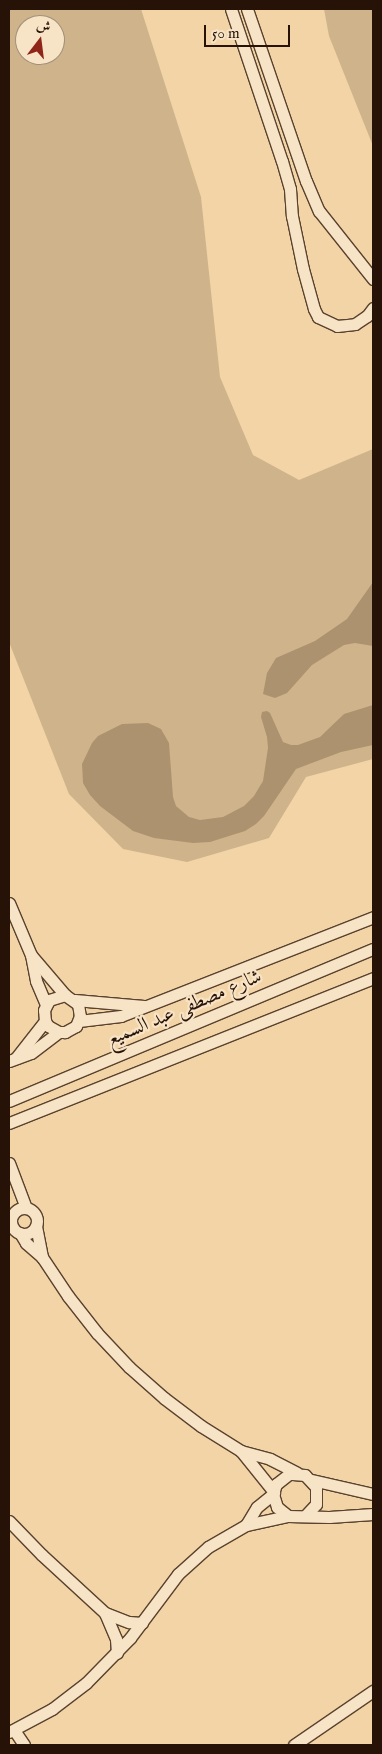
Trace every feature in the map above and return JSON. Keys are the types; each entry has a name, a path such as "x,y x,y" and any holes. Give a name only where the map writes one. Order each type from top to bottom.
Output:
{"street":[{"path":"230,9 290,189 292,216 314,309 318,317 338,326 355,324 367,316 373,308"},
{"path":"234,21 248,13 306,181 319,211 373,280"},
{"path":"9,903 30,955 36,981 46,1004"},
{"path":"12,1059 42,1046 59,1032 71,1029 79,1021 121,1016 373,917"},
{"name":"شارع مصطفى عبد السميع","path":"9,1101 373,949"},
{"path":"30,955 80,1010 79,1021"},
{"name":"شارع مصطفى عبد السميع","path":"9,1123 373,978"},
{"path":"59,1032 48,1026 43,1015 46,1004 54,997 70,997 146,1006"},
{"path":"12,1059 45,1021"},
{"path":"9,1163 26,1208 35,1215 42,1257"},
{"path":"26,1208 16,1210 10,1218 15,1232 42,1257 68,1296 97,1333 129,1367 164,1398 201,1426 241,1451 270,1459 312,1480 373,1494"},
{"path":"15,1232 29,1233 36,1226"},
{"path":"241,1451 274,1493 277,1507 288,1516"},
{"path":"246,1525 257,1506 274,1493 282,1478 297,1473"},
{"path":"305,1516 316,1504 318,1496 312,1480"},
{"path":"24,1745 12,1731 52,1709 79,1688 117,1653 142,1623 165,1589 192,1560 226,1535 246,1525 288,1516 329,1517 373,1514"},
{"path":"9,1521 47,1560 106,1613 129,1622 142,1623"},
{"path":"106,1613 116,1639 117,1653"},
{"path":"294,1745 373,1691"}],"shaded area":[{"path":"9,9 141,9 201,197 220,377 253,455 299,480 373,449 373,759 306,777 269,838 187,862 123,849 69,794 9,642"},
{"path":"324,9 373,9 373,146 329,36"},
{"path":"373,582 373,646 355,643 344,645 312,665 287,693 275,698 263,694 267,673 276,658 315,641 347,619"},
{"path":"373,705 373,745 341,752 296,769 264,816 256,824 245,831 210,842 193,843 154,838 133,831 100,806 90,795 83,783 82,764 92,743 98,736 122,724 148,723 161,729 169,743 173,797 176,806 189,817 200,820 223,817 244,806 254,796 263,781 268,748 261,717 262,712 267,711 270,713 283,742 298,745 320,737 344,714"}]}
